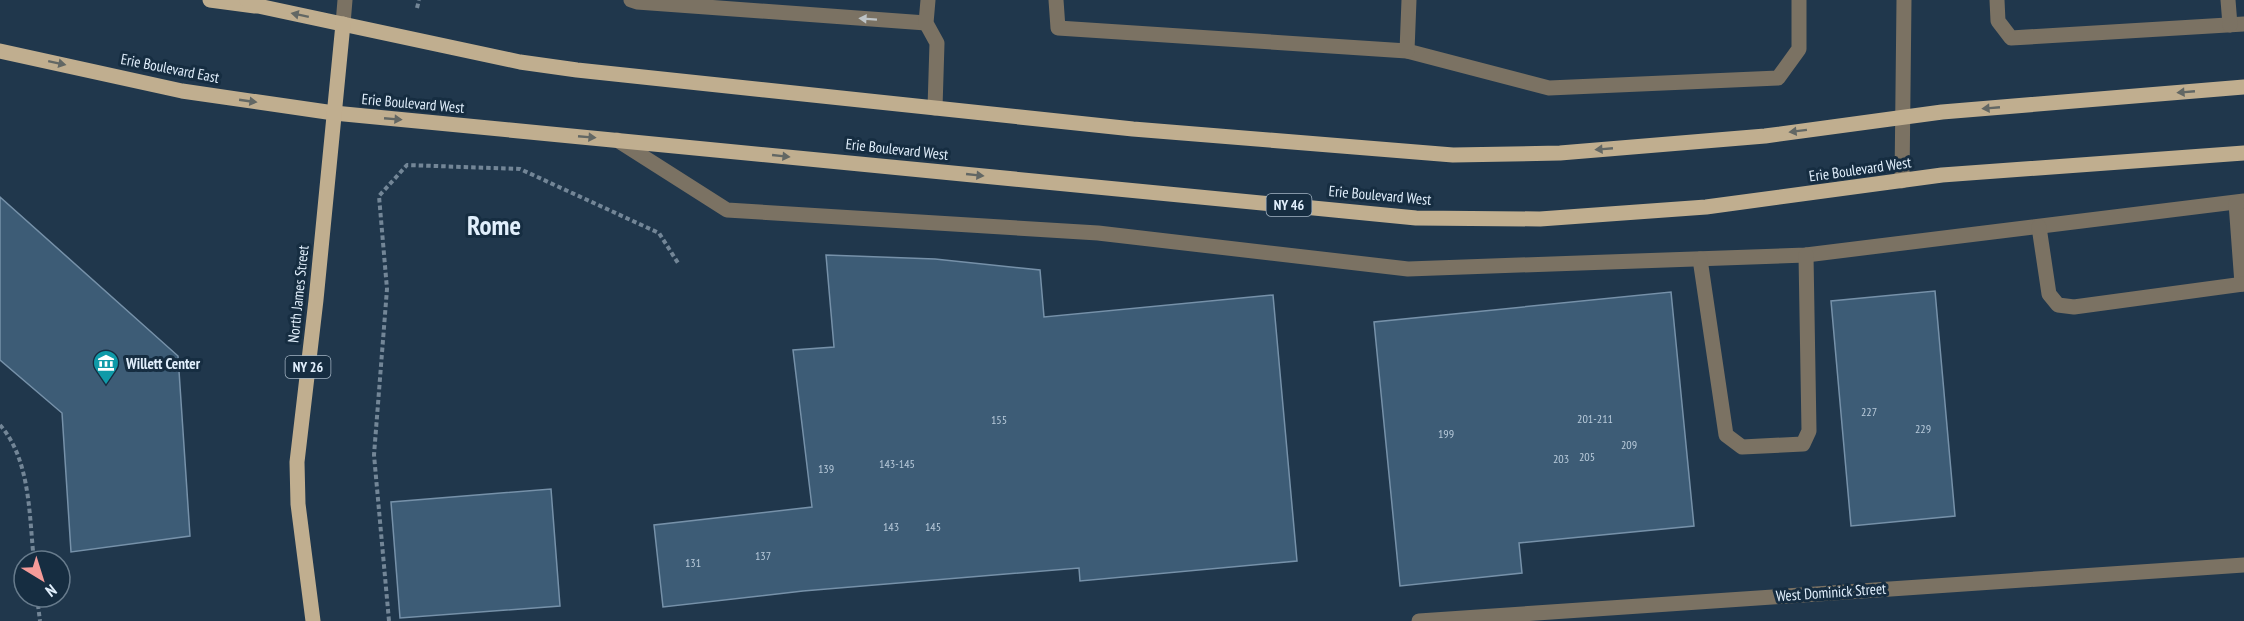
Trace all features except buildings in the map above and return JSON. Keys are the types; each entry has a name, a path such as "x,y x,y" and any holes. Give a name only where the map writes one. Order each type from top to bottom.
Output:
{"main road":[{"path":"210,0 252,3 520,62 1132,129 1453,155 1560,153 1742,138 1902,117 2244,87"},
{"name":"NY 26","path":"334,113 342,24"},
{"name":"Erie Boulevard East","path":"0,51 182,91 334,113"},
{"name":"Erie Boulevard West","path":"334,113 1416,218 1540,219 1706,207 1942,175 2244,153"},
{"name":"North James Street","path":"313,621 298,504 297,462 316,300 334,113"}],"street":[{"path":"342,24 345,0"},
{"path":"631,0 638,3 926,23"},
{"path":"928,0 926,23 937,43 935,108"},
{"path":"1056,0 1058,28 1407,51 1549,88 1778,78 1799,49 1799,0"},
{"path":"1407,51 1409,0"},
{"path":"1902,181 1904,0"},
{"path":"1997,0 1998,21 2011,38 2237,24 2228,0"},
{"path":"617,140 728,210 1098,233 1408,268 1806,255 2240,202 2243,284 2074,307 2058,305 2049,294 2039,227"},
{"path":"1700,259 1726,435 1742,447 1803,444 1809,431 1806,255"},
{"name":"West Dominick Street","path":"1419,621 2244,565"}],"path":[{"path":"417,8 419,0"},
{"path":"388,621 374,455 387,289 379,196 407,165 520,169 659,233 678,263"},
{"path":"0,425 18,456 26,488 33,549"}],"place":[{"name":"Willett Center","path":"106,386"}],"district":[{"name":"Rome","path":"494,225"}]}
